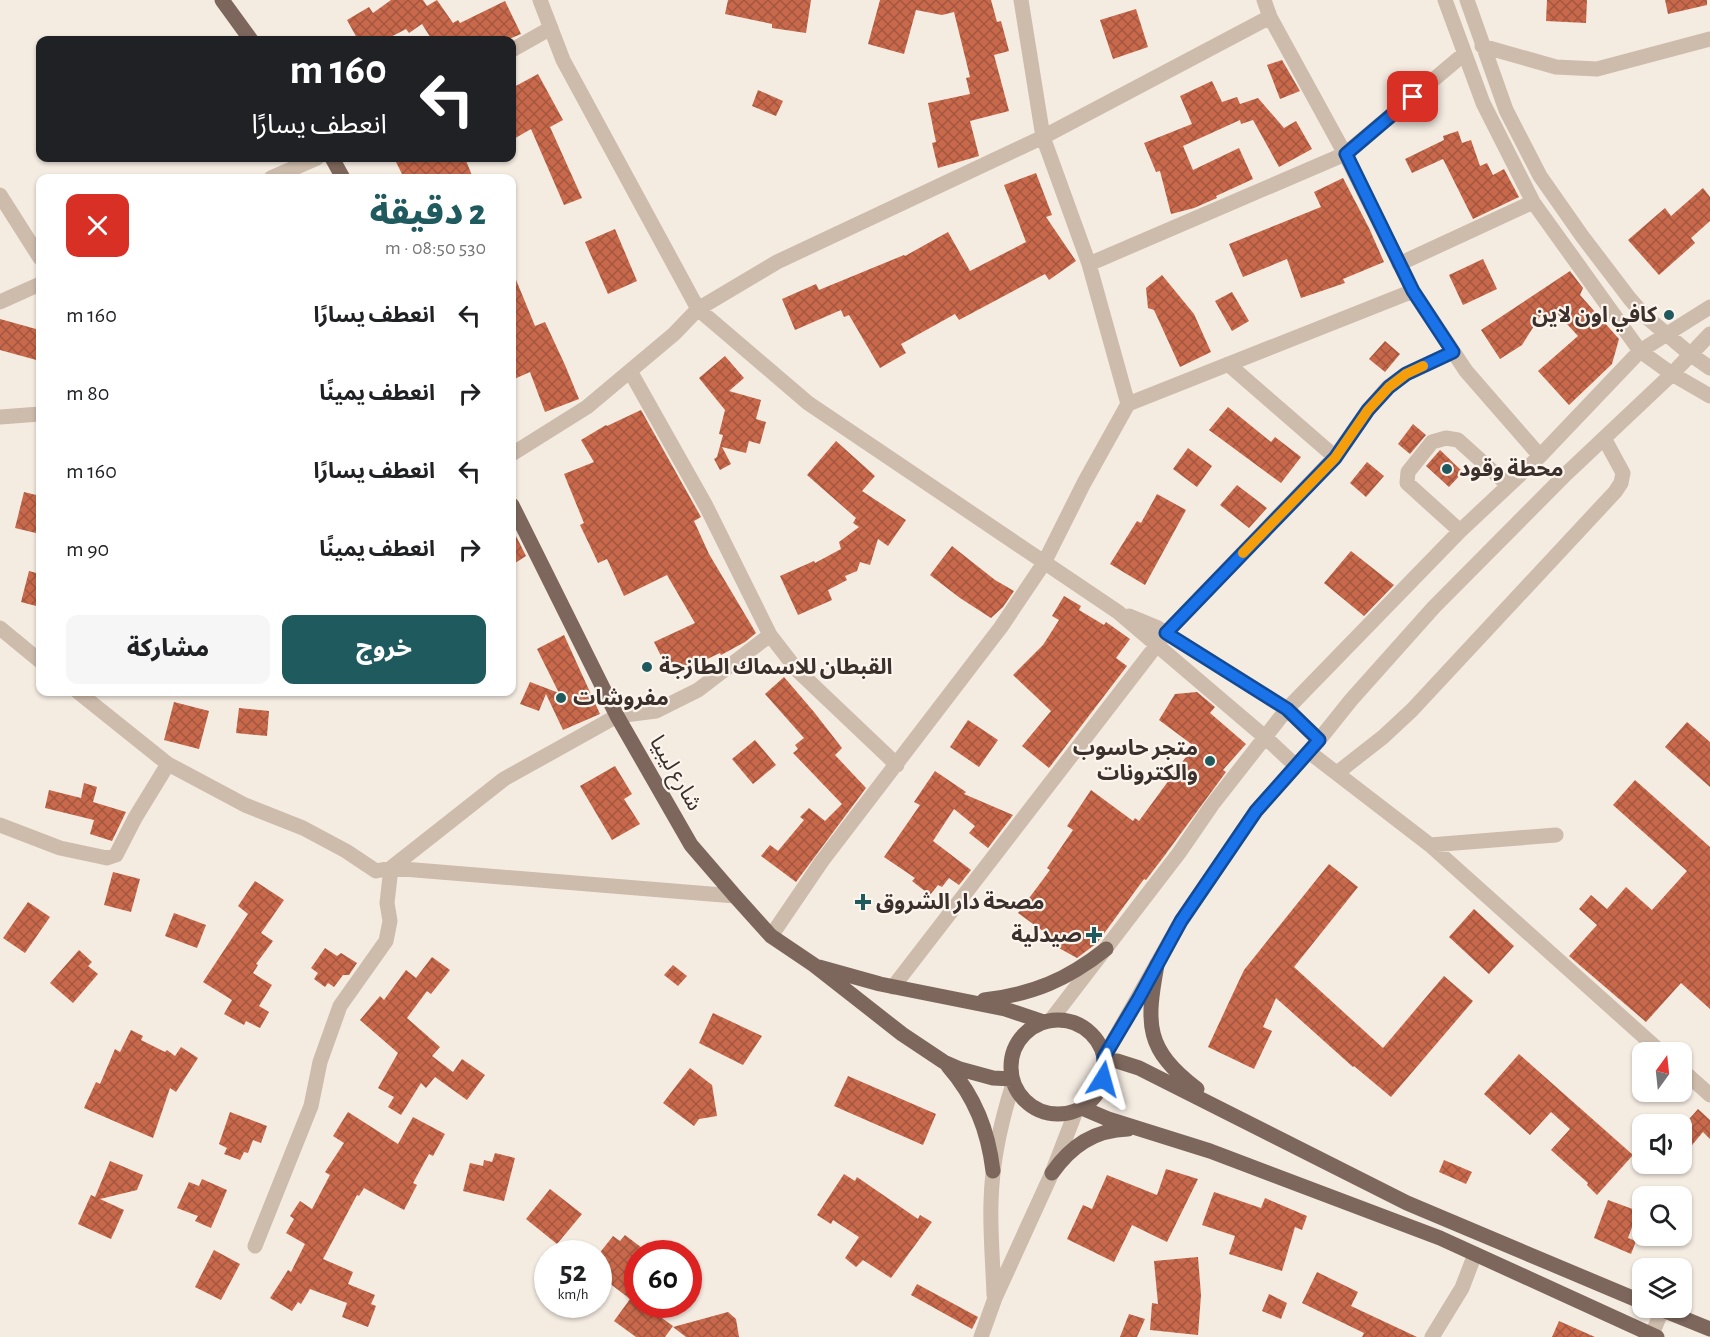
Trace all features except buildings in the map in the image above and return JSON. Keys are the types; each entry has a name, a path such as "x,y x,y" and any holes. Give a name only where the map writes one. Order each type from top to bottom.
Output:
{"main road":[{"path":"222,0 248,36"},
{"name":"شارع ليبيا","path":"516,513 617,716 691,845 771,936 814,965"},
{"path":"957,1000 1011,997 1037,990 1069,975 1106,949"},
{"path":"814,965 893,987 1005,1009 1047,1021 1060,1020 1080,1026 1095,1039 1104,1059 1105,1070 1100,1088 1089,1102 1066,1114 1044,1113 1025,1102 1012,1081 1011,1058 1019,1040 1026,1032 1047,1021"},
{"path":"814,965 874,1014 944,1062 976,1074 1012,1081"},
{"path":"1157,965 1150,1018 1159,1051 1169,1065 1185,1080 1223,1108"},
{"path":"1104,1059 1128,1063 1223,1108 1407,1203 1632,1298"},
{"path":"944,1062 960,1080 983,1123 990,1146 993,1171"},
{"path":"1079,1109 1232,1159 1440,1238 1653,1336"},
{"path":"1052,1173 1075,1146 1091,1137 1117,1130 1145,1130"},
{"path":"1682,1318 1710,1329"}],"street":[{"path":"540,0 563,60 698,309 808,403 1118,612 1296,766"},
{"path":"1021,0 1043,137 1089,264 1128,405"},
{"path":"1264,0 1270,16 1346,154 1413,291 1466,371 1540,456"},
{"path":"1445,0 1483,103 1533,202 1640,351 1672,374 1710,396"},
{"path":"1467,0 1506,110 1540,176 1581,236 1644,315 1710,368"},
{"path":"516,451 587,407 674,334 698,309 777,262 1043,137 1270,16"},
{"path":"516,48 551,28"},
{"path":"1482,46 1556,67 1597,69 1710,39"},
{"path":"1089,264 1346,154 1464,54"},
{"path":"280,174 308,162"},
{"path":"0,195 36,252"},
{"path":"1399,264 1533,202"},
{"path":"0,302 36,286"},
{"path":"771,936 822,861 1001,627 1044,563 1084,483 1128,405 1413,291"},
{"path":"1047,1021 1106,949 1179,853 1212,805 1287,709 1460,531 1540,456 1640,351 1710,307"},
{"path":"1104,1059 1181,921 1256,811 1434,608 1558,482 1672,374 1710,334"},
{"path":"893,987 1166,633 1335,458 1368,410 1389,387 1406,374 1453,352"},
{"path":"1228,364 1335,458"},
{"path":"630,371 706,506 770,635 797,670 897,765"},
{"path":"0,417 36,414"},
{"path":"1460,531 1407,483 1408,472 1432,442 1446,438 1458,440 1508,485"},
{"path":"1337,773 1383,737 1412,710 1615,492 1621,483 1623,473 1604,438"},
{"path":"1118,612 1166,633 1287,709 1337,773 1430,845 1650,1042"},
{"path":"0,628 36,658"},
{"path":"255,1246 311,1106 320,1062 336,1015 386,941 390,921 387,903 391,868 504,779 617,716 656,711 698,690 770,635"},
{"path":"83,696 168,764 245,805 303,828 346,851 376,871 391,868 735,896"},
{"path":"0,825 60,848 107,858 113,857 168,764"},
{"path":"1430,845 1556,835"},
{"path":"1692,1079 1710,1095"},
{"path":"994,1298 990,1216 993,1171 1012,1081"},
{"path":"981,1337 994,1298 1079,1109"},
{"path":"1432,1337 1462,1288 1475,1254"},
{"path":"1653,1336 1658,1318"}],"slow traffic":[{"path":"1243,553 1335,458 1368,410 1389,387 1406,374 1423,366"}],"place":[{"name":"كافي اون لاين","path":"1669,315"},
{"name":"محطة وقود","path":"1447,469"},
{"name":"القبطان للاسماك الطازجة","path":"647,667"},
{"name":"مفروشات","path":"561,698"},
{"name":"متجر حاسوب والكترونات","path":"1210,761"},
{"name":"مصحة دار الشروق","path":"863,902"},
{"name":"صيدلية","path":"1094,935"}],"route":[{"path":"1103,1079 1104,1057 1181,921 1256,811 1319,740 1287,709 1166,633 1335,458 1368,410 1389,387 1406,374 1453,352 1413,291 1346,154 1413,97"}]}
